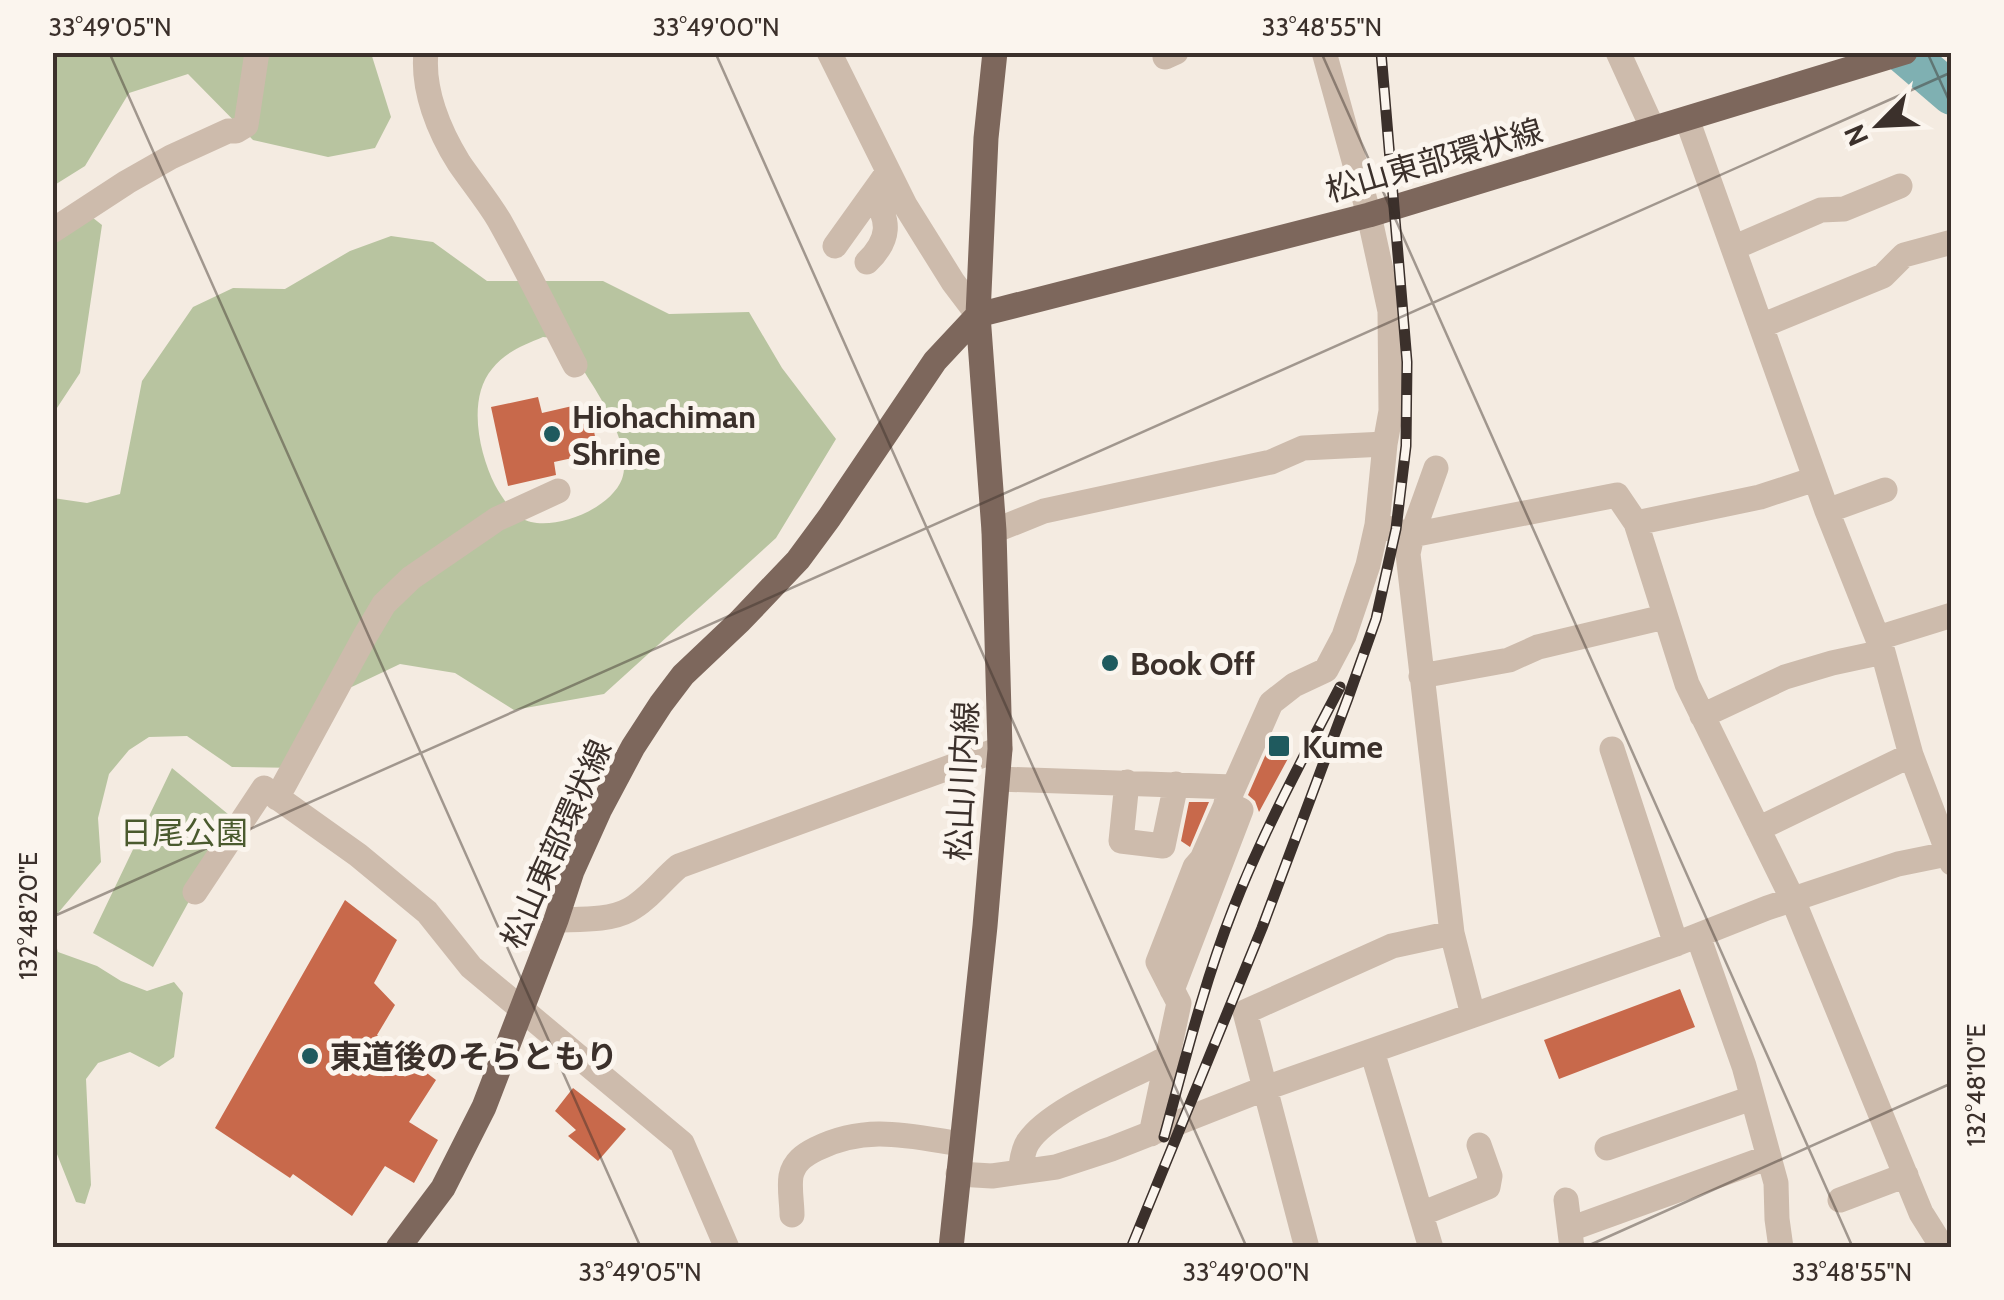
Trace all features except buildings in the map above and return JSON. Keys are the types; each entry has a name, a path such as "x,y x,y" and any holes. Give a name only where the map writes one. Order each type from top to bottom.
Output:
{"main road":[{"path":"978,316 986,138 995,52"},
{"name":"松山東部環状線","path":"398,1248 443,1188 484,1107 572,871 633,748 683,676 798,560 934,361 978,316 1369,214 1898,55"},
{"name":"松山川内線","path":"951,1248 1000,750 994,531 978,316"}],"street":[{"path":"52,231 171,157 246,125 257,52"},
{"path":"426,52 428,93 442,131 526,268 575,365"},
{"path":"829,52 904,205 978,316"},
{"path":"1150,1134 1179,1003 1158,962 1195,867 1272,703 1294,685 1326,670 1344,636 1377,524 1391,411 1390,311 1369,214 1324,52"},
{"path":"1618,52 1653,129"},
{"path":"958,1174 992,1176 1056,1167 1794,900 1898,864 1950,856 1911,755 1880,645 1826,511 1687,120"},
{"path":"836,246 888,172"},
{"path":"1733,248 1821,210 1844,209 1900,186"},
{"path":"867,262 879,250 885,236 880,206 872,195"},
{"path":"1761,326 1883,276 1904,255 1952,242"},
{"path":"994,531 1044,511 1272,462 1303,448 1384,444"},
{"path":"1436,468 1408,554 1452,933 1473,1015"},
{"path":"1636,523 1815,480"},
{"path":"1826,511 1885,490"},
{"path":"278,798 384,604 411,578 498,519 558,491"},
{"path":"1377,524 1412,535 1617,496 1636,523 1687,684 1794,900 1921,1213 1943,1248"},
{"path":"1702,716 1784,677 1880,645 1952,615"},
{"path":"1421,676 1509,660 1538,647 1664,617"},
{"path":"1612,749 1752,1098 1776,1183 1781,1248"},
{"path":"556,920 626,912 679,866 1000,750"},
{"path":"1758,828 1911,755"},
{"path":"998,779 1176,784 1230,795"},
{"path":"1127,782 1122,841 1163,846 1176,784"},
{"path":"195,892 264,788 358,855 427,912 471,967 682,1143 722,1244"},
{"path":"1307,1248 1244,1012 1392,946 1452,933"},
{"path":"1372,1051 1431,1248"},
{"path":"1020,1172 1025,1146 1058,1114 1167,1058"},
{"path":"1607,1148 1752,1098"},
{"path":"792,1215 791,1174 801,1157 822,1146 872,1132 962,1144"},
{"path":"1420,1214 1488,1187 1490,1176 1479,1145"},
{"path":"1566,1200 1571,1238 1769,1158"},
{"path":"1840,1200 1906,1175"}],"green space":[{"path":"53,53 371,53 391,117 375,148 328,157 253,140 188,74 129,93 85,166 53,186"},
{"path":"83,210 102,225 80,373 53,414 53,232"},
{"path":"391,236 433,242 487,281 603,281 669,314 749,312 782,368 836,439 776,538 604,694 514,710 455,673 400,664 318,703 300,768 232,767 187,736 149,737 129,750 109,774 98,818 101,862 53,919 53,498 87,503 120,494 142,381 193,307 233,288 285,289 350,251","holes":["543,337 571,352 603,402 620,442 624,468 616,489 596,507 569,519 542,523 520,517 498,490 484,458 478,410 484,381 497,363 529,343"]},
{"name":"日尾公園","path":"172,768 234,819 153,967 93,933"},
{"path":"52,931 58,952 147,991 174,982 183,993 174,1057 159,1067 130,1052 98,1063 86,1079 91,1185 85,1204 76,1202 53,1144"}],"waterway":[{"path":"1903,52 1952,94"}],"railway":[{"path":"1131,1248 1262,928 1348,698 1376,619 1396,529 1406,446 1407,362 1381,52"},
{"path":"1164,1137 1204,993 1233,909 1270,824 1340,687"}],"place":[{"name":"Hiohachiman Shrine","path":"552,434"},
{"name":"Book Off","path":"1110,663"},
{"name":"Kume","path":"1279,746"},
{"name":"東道後のそらともり","path":"310,1056"}]}
